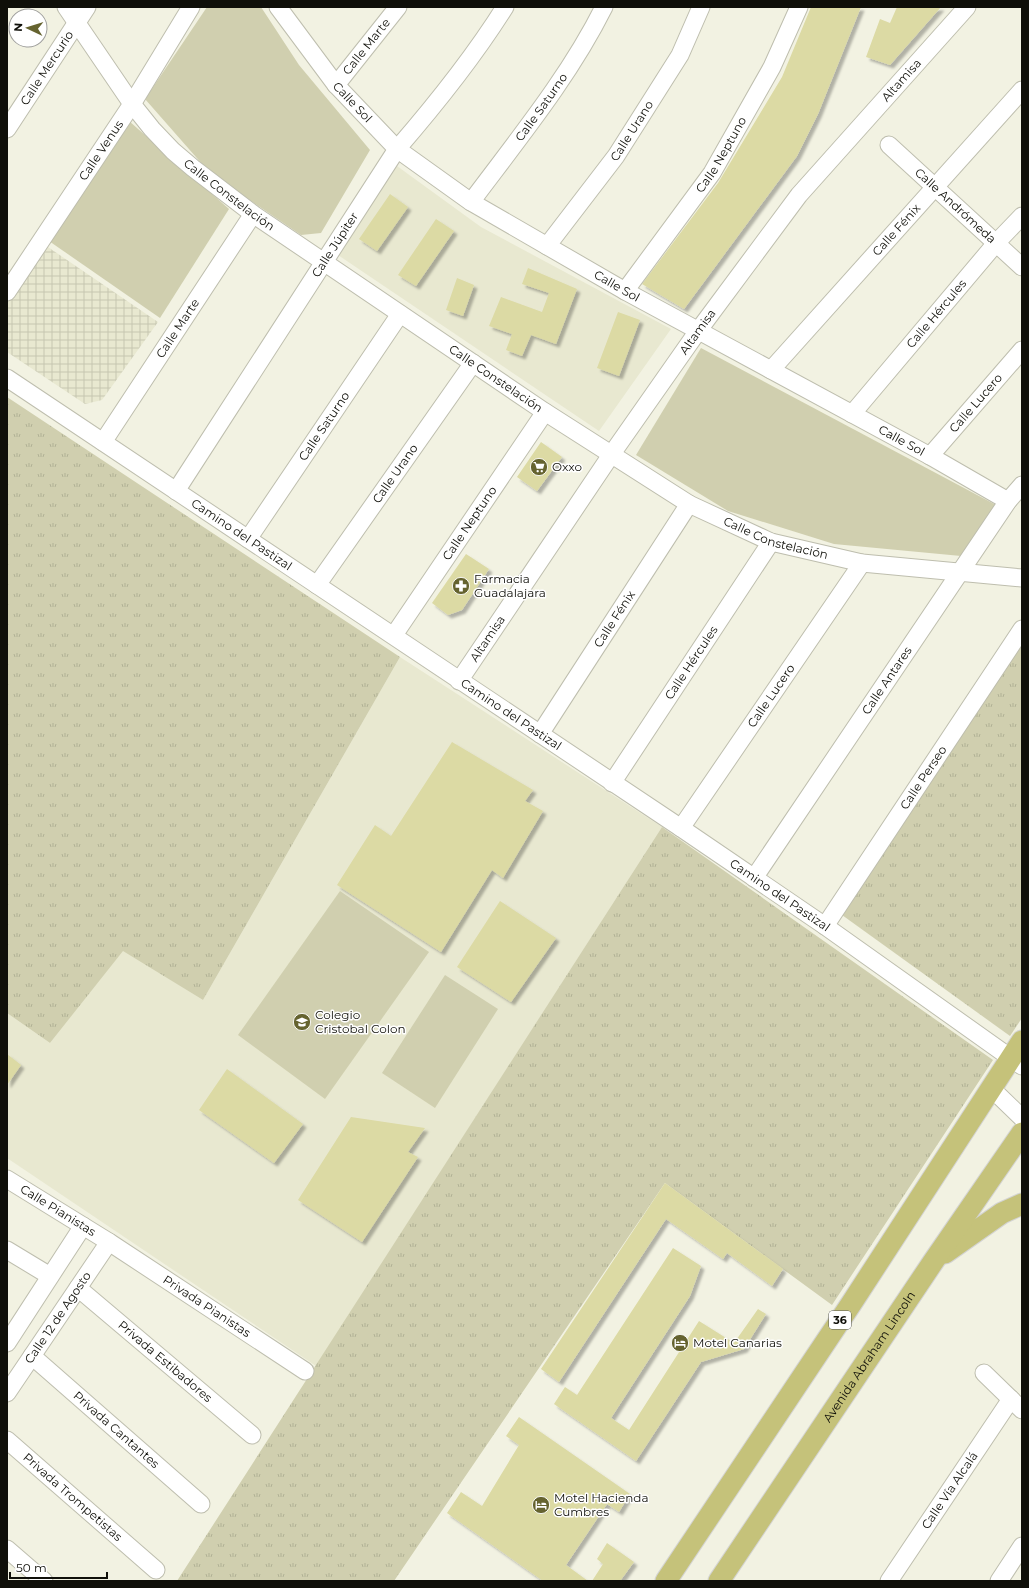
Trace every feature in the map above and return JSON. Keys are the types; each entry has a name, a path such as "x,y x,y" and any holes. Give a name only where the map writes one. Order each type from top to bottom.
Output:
{"main road":[{"name":"36","path":"666,1581 991,1088 1018,1054"},
{"name":"Avenida Abraham Lincoln","path":"719,1581 933,1262 1022,1133"},
{"path":"933,1262 1002,1213 1022,1204"}],"street":[{"name":"Calle Constelación","path":"66,7 76,24 132,104 173,150 253,214 324,260 400,314 545,412 689,504 771,542 862,563 1022,578"},
{"name":"Calle Mercurio","path":"7,129 87,7"},
{"name":"Calle Venus","path":"7,292 132,104 192,7"},
{"name":"Calle Marte","path":"336,85 398,7"},
{"name":"Calle Júpiter","path":"176,491 397,149 432,108 475,53 505,7"},
{"name":"Calle Saturno","path":"471,202 568,71 591,34 604,7"},
{"name":"Calle Urano","path":"547,246 616,156 680,55 701,7"},
{"name":"Calle Neptuno","path":"625,291 712,173 772,67 799,7"},
{"name":"Altamisa","path":"459,681 611,455 698,331 799,195 967,7"},
{"name":"Calle Sol","path":"280,8 336,85 397,149 471,202 625,291 930,456 1008,501"},
{"name":"Calle Fénix","path":"771,370 934,186 1022,90"},
{"name":"Calle Andrómeda","path":"889,145 997,242 1022,267"},
{"name":"Calle Marte","path":"103,442 253,214"},
{"name":"Calle Hércules","path":"852,414 997,242 1022,216"},
{"name":"Calle Saturno","path":"248,539 400,314"},
{"name":"Calle Lucero","path":"930,456 1022,350"},
{"name":"Calle Urano","path":"318,585 473,363"},
{"name":"Camino del Pastizal","path":"7,378 1018,1054"},
{"name":"Calle Neptuno","path":"394,636 545,412"},
{"name":"Calle Antares","path":"754,878 1008,501 1022,485"},
{"name":"Calle Fénix","path":"540,734 689,504"},
{"name":"Calle Hércules","path":"612,783 771,542"},
{"name":"Calle Lucero","path":"681,828 862,563"},
{"name":"Calle Perseo","path":"825,926 1022,629"},
{"path":"991,1088 1022,1118"},
{"name":"Calle Pianistas","path":"7,1179 108,1242"},
{"path":"7,1344 83,1226"},
{"name":"Calle 12 de Agosto","path":"7,1393 108,1242"},
{"name":"Privada Pianistas","path":"108,1242 305,1371"},
{"path":"7,1250 50,1276"},
{"name":"Privada Estibadores","path":"78,1288 252,1435"},
{"name":"Privada Cantantes","path":"32,1356 201,1504"},
{"path":"984,1373 1016,1405"},
{"name":"Calle Vía Alcalá","path":"889,1581 1016,1405"},
{"name":"Privada Trompetistas","path":"7,1440 156,1570"},
{"path":"999,1581 1022,1546"},
{"path":"7,1549 44,1581"}],"shaded area":[{"path":"397,166 481,227 671,329 599,431 335,253"},
{"path":"45,245 158,322 102,400 85,404 7,352 7,303"},
{"name":"Colegio Cristobal Colon","path":"400,657 662,827 316,1366 7,1158 7,1013 50,1043 123,950 203,1000"}],"green space":[{"path":"207,7 261,7 299,65 370,150 321,233 301,235 210,173 145,99"},
{"path":"129,121 229,209 160,318 49,241"},
{"path":"701,348 996,505 961,556 834,544 728,511 636,455"},
{"path":"7,397 400,657 203,1000 123,951 50,1043 7,1013"},
{"path":"1022,643 1022,1018 1010,1036 842,915"},
{"path":"662,827 993,1060 832,1305 665,1183 394,1581 177,1581"},
{"path":"340,891 429,952 325,1099 238,1035"},
{"path":"445,975 498,1009 435,1108 382,1073"}],"building":[{"path":"811,7 861,7 818,114 797,156 684,309 642,284 718,183 782,77"},
{"path":"897,7 941,7 890,65 866,57 880,19 890,23"},
{"path":"390,194 408,207 377,251 359,239"},
{"path":"436,219 454,231 416,286 398,275"},
{"path":"528,268 577,289 556,344 531,335 522,356 506,350 512,334 489,326 501,297 542,312 549,293 522,284"},
{"path":"457,278 474,285 463,316 446,310"},
{"path":"618,312 640,320 619,376 597,368"},
{"name":"Oxxo","path":"541,442 562,457 537,491 517,477"},
{"name":"Farmacia Guadalajara","path":"466,554 489,569 462,610 448,615 432,603"},
{"path":"452,742 533,790 525,801 543,811 503,878 492,870 441,952 337,885 375,825 391,836"},
{"path":"500,901 556,938 511,1002 457,967"},
{"path":"7,1054 21,1065 7,1085"},
{"path":"227,1069 303,1124 274,1163 199,1110"},
{"path":"351,1117 425,1128 408,1152 418,1157 362,1242 298,1200"},
{"path":"665,1183 783,1269 772,1286 727,1253 723,1259 666,1219 559,1382 541,1369"},
{"path":"673,1248 701,1266 690,1296 611,1418 629,1430 699,1321 734,1343 758,1309 766,1314 744,1349 701,1362 636,1461 554,1404 565,1387 577,1395"},
{"path":"519,1417 630,1494 619,1512 607,1504 566,1565 588,1581 543,1581 447,1513 461,1492 482,1506 519,1445 506,1436"},
{"path":"607,1543 634,1562 620,1581 592,1581 603,1564 597,1559"}],"place":[{"name":"Oxxo","path":"539,467"},
{"name":"Farmacia Guadalajara","path":"461,586"},
{"name":"Colegio Cristobal Colon","path":"302,1022"},
{"name":"Motel Canarias","path":"680,1343"},
{"name":"Motel Hacienda Cumbres","path":"541,1505"}]}
